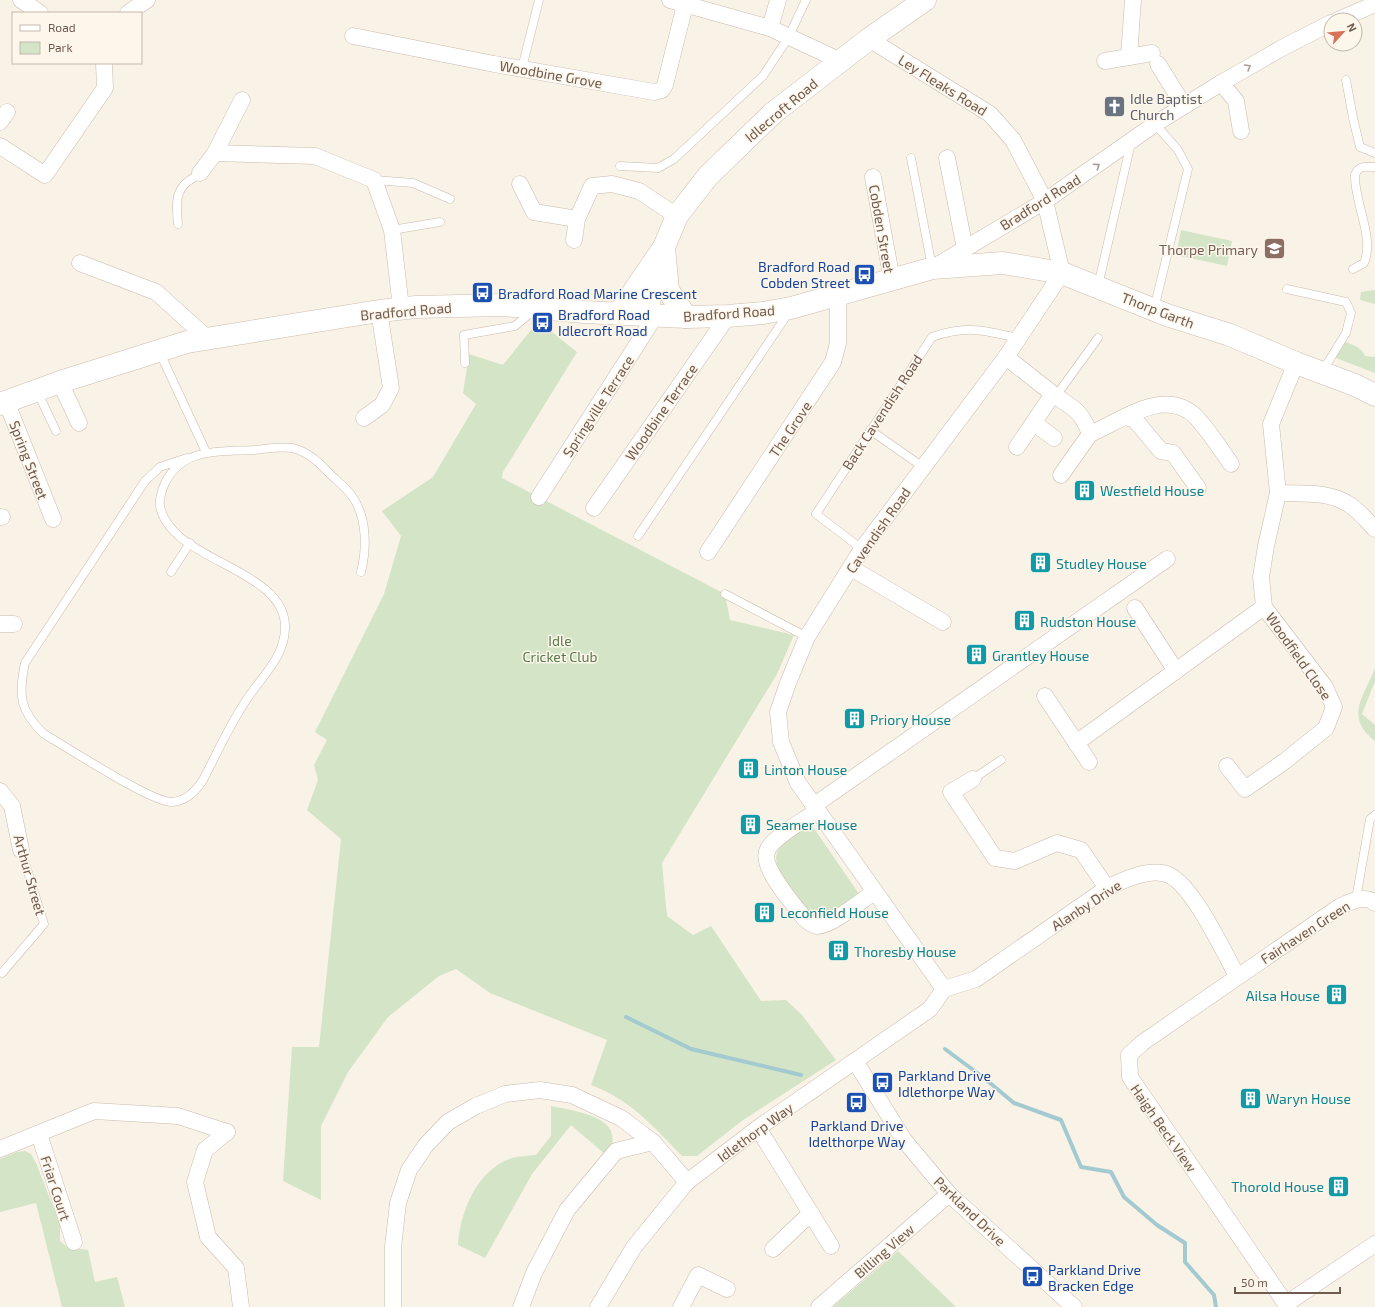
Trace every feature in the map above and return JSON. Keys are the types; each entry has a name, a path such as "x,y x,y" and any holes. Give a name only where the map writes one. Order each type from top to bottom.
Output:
{"street":[{"path":"21,0 39,12"},
{"path":"130,12 148,0"},
{"path":"670,0 693,4 770,28 788,38 841,61"},
{"path":"770,28 778,0"},
{"name":"Idlecroft Road","path":"619,314 664,247 677,216 708,176 768,119 869,38 925,0"},
{"path":"1129,57 1133,0"},
{"name":"Woodbine Grove","path":"353,36 654,92 662,90 666,85 693,4"},
{"path":"1356,12 1375,4"},
{"name":"Bradford Road","path":"3,403 158,349 207,338 379,311 401,308 503,305 619,314 686,317 728,316 763,313 792,308 892,280 933,268 1045,201 1131,143 1155,124 1220,83 1323,27"},
{"name":"Ley Fleaks Road","path":"869,38 990,114 1014,140 1045,201 1062,273"},
{"path":"1105,61 1129,57 1155,59 1184,106"},
{"path":"0,146 45,175 104,88 104,64"},
{"path":"1220,83 1236,101 1241,131"},
{"path":"200,173 215,153 242,100"},
{"path":"215,153 315,156 374,180 392,230 401,308"},
{"path":"947,158 965,249"},
{"name":"Cobden Street","path":"873,177 892,280"},
{"path":"520,184 534,212 577,219"},
{"path":"574,240 577,219 592,186 612,184 639,191 677,216"},
{"name":"Idlecroft Road","path":"651,315 664,247"},
{"name":"Idlecroft Road","path":"664,247 668,290 686,317"},
{"path":"80,263 156,292 207,338"},
{"name":"Thorp Garth","path":"933,268 1003,264 1062,273 1153,310 1230,335 1296,363 1355,385 1375,395"},
{"name":"Cavendish Road","path":"944,989 798,783 781,742 778,712 788,683 808,638 862,549 1006,357 1062,273"},
{"name":"The Grove","path":"708,552 833,362 838,343 838,294"},
{"path":"364,418 382,405 391,388 379,311"},
{"name":"Springville Terrace","path":"539,497 651,315"},
{"name":"Woodbine Terrace","path":"594,508 728,316"},
{"path":"1006,357 1054,395 1076,408 1085,419 1090,434"},
{"name":"Woodfield Close","path":"1227,766 1245,789 1285,761 1326,728 1334,707 1325,687 1264,607 1261,577 1266,546 1278,493 1271,424 1296,363"},
{"path":"60,382 79,422"},
{"path":"1017,447 1054,395"},
{"name":"Spring Street","path":"3,403 52,519"},
{"path":"1061,474 1090,434 1146,408 1167,404 1184,409 1195,416 1231,464"},
{"path":"1126,417 1135,420 1161,451 1173,453 1198,488"},
{"path":"1034,423 1054,438"},
{"path":"1278,493 1315,494 1333,497 1351,506 1375,529"},
{"path":"874,892 833,920 818,926 811,924 804,918 770,872 766,859 768,850 775,841 815,808 1167,559"},
{"path":"851,568 942,622"},
{"path":"1076,743 1264,607"},
{"path":"1135,608 1176,671"},
{"path":"1046,696 1089,762"},
{"path":"973,779 951,792 995,858 1015,862 1057,843 1063,844 1081,850 1107,888"},
{"name":"Arthur Street","path":"0,791 12,806 20,850"},
{"name":"Alanby Drive","path":"944,989 976,978 1107,888 1123,880 1148,873 1168,875 1182,885 1190,895 1237,976"},
{"name":"Fairhaven Green","path":"1237,976 1339,906 1356,899 1366,899 1375,903"},
{"name":"Haigh Beck View","path":"1237,976 1142,1043 1129,1055 1130,1077 1287,1305"},
{"name":"Idlethorp Way","path":"598,1307 634,1247 687,1182 758,1128 930,1009 944,989"},
{"name":"Parkland Drive","path":"855,1061 904,1140 949,1194 1071,1306"},
{"path":"393,1307 393,1247 398,1203 409,1170 426,1145 448,1122 476,1106 505,1094 540,1090 572,1095 621,1118 653,1142 687,1182"},
{"path":"0,1149 94,1111 178,1116 227,1132 205,1150 195,1182 208,1237 236,1268 241,1307"},
{"path":"758,1128 831,1246"},
{"name":"Friar Court","path":"39,1134 74,1242"},
{"path":"521,1307 534,1273 567,1210 616,1151 653,1142"},
{"name":"Billing View","path":"819,1307 949,1194"},
{"path":"773,1248 811,1212"},
{"path":"1287,1305 1375,1244"},
{"path":"681,1307 698,1274 727,1289"}],"lane":[{"path":"522,68 539,0"},
{"path":"620,166 658,168 674,158 762,76 788,38 806,0"},
{"path":"1346,80 1360,147 1375,153"},
{"path":"1153,310 1188,169 1178,150 1155,124"},
{"path":"1098,287 1131,143"},
{"path":"911,158 933,268"},
{"path":"1353,269 1364,263 1367,252 1355,175 1357,170 1360,168 1375,168"},
{"path":"178,224 177,204 180,191 185,184 200,173"},
{"path":"374,180 413,183 450,199"},
{"path":"392,230 440,222"},
{"path":"1287,289 1346,302 1351,313 1346,333 1322,373"},
{"path":"466,363 464,335 515,326 538,307"},
{"path":"638,536 792,308"},
{"name":"Back Cavendish Road","path":"862,549 816,514 932,337 950,331 977,329 1018,338"},
{"path":"1054,395 1098,338"},
{"path":"158,349 206,452"},
{"path":"37,390 56,431"},
{"path":"870,430 923,467"},
{"path":"187,458 169,475 161,491 160,506 166,522 178,536 269,592 280,607 286,627 283,646 266,675 247,699 203,780 195,792 184,799 171,802 149,795 44,734 30,720 23,705 21,683 25,664 145,481 160,467 187,458 206,452 291,448 306,453 321,464 352,496 360,513 365,554 361,572"},
{"path":"171,572 190,543"},
{"path":"725,594 808,638"},
{"path":"973,779 1001,760"},
{"path":"1356,899 1370,819 1375,815"},
{"name":"Arthur Street","path":"2,973 44,924 20,850"}],"green space":[{"path":"1181,230 1232,241 1227,266 1176,255"},
{"path":"1375,290 1375,304 1360,300 1361,292"},
{"name":"Idle Cricket Club","path":"538,321 577,352 503,472 502,478 725,594 730,620 794,635 777,674 662,863 667,916 693,935 711,926 761,1001 786,1000 802,1015 836,1060 743,1120 697,1156 682,1156 651,1124 630,1106 605,1091 591,1085 607,1040 490,993 456,969 439,976 388,1017 348,1072 321,1126 321,1200 283,1181 292,1047 319,1047 341,839 307,810 318,780 314,765 327,740 315,732 384,594 401,536 382,511 433,477 476,404 463,393 469,354 503,365"},
{"path":"1345,342 1359,348 1365,356 1375,357 1375,373 1336,358"},
{"path":"1375,668 1375,681 1362,714 1375,725 1375,741 1360,723 1358,715 1362,697"},
{"path":"811,824 859,894 838,909 819,917 813,917 794,894 781,875 777,865 776,856 782,845"},
{"path":"551,1106 587,1114 604,1122 612,1135 613,1144 610,1151 606,1155 571,1125 532,1174 485,1258 458,1245 462,1219 473,1193 480,1182 489,1172 512,1158 536,1155 551,1136"},
{"path":"25,1151 31,1154 36,1163 60,1224 60,1241 67,1247 88,1250 95,1282 117,1277 125,1307 62,1307 36,1203 0,1212 0,1159 17,1152"},
{"path":"898,1251 956,1307 833,1307 835,1305"}],"waterway":[{"path":"626,1017 691,1049 801,1075"},
{"path":"945,1049 1014,1103 1061,1120 1081,1167 1111,1172 1124,1197 1157,1225 1185,1243 1185,1262 1214,1295 1216,1307"}],"place":[{"name":"Idle Baptist Church","path":"1114,106"},
{"name":"Thorpe Primary","path":"1274,249"},
{"name":"Bradford Road Cobden Street","path":"865,274"},
{"name":"Bradford Road Marine Crescent","path":"483,293"},
{"name":"Bradford Road Idlecroft Road","path":"543,322"},
{"name":"Westfield House","path":"1085,490"},
{"name":"Studley House","path":"1040,563"},
{"name":"Rudston House","path":"1024,621"},
{"name":"Grantley House","path":"976,655"},
{"name":"Priory House","path":"855,719"},
{"name":"Linton House","path":"749,769"},
{"name":"Seamer House","path":"750,824"},
{"name":"Leconfield House","path":"764,912"},
{"name":"Thoresby House","path":"838,951"},
{"name":"Ailsa House","path":"1336,995"},
{"name":"Parkland Drive Idlethorpe Way","path":"882,1083"},
{"name":"Waryn House","path":"1250,1098"},
{"name":"Parkland Drive Idelthorpe Way","path":"857,1103"},
{"name":"Thorold House","path":"1339,1186"},
{"name":"Parkland Drive Bracken Edge","path":"1032,1277"}]}
